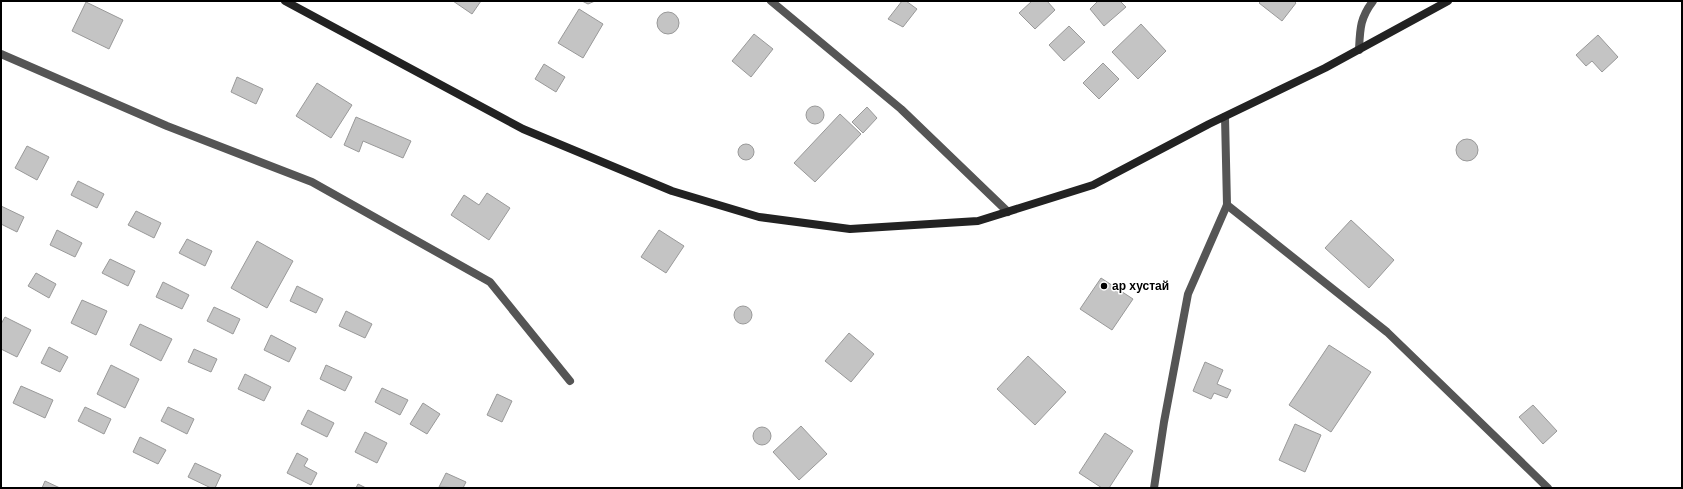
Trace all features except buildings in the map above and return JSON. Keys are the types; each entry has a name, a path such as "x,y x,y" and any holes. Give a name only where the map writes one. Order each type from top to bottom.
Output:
{"main road":[{"path":"285,1 523,129 672,191 752,215 850,229 978,221 1093,185 1225,117 1325,68 1448,1"}],"street":[{"path":"772,1 901,109 1008,212"},
{"path":"1358,50 1361,22 1373,1"},
{"path":"1,54 167,126 312,182 490,282 570,381"},
{"path":"1154,488 1164,422 1188,294 1227,205 1225,117"},
{"path":"1227,205 1387,332 1548,488"}],"place":[{"name":"ар хустай","path":"1104,286"}]}
